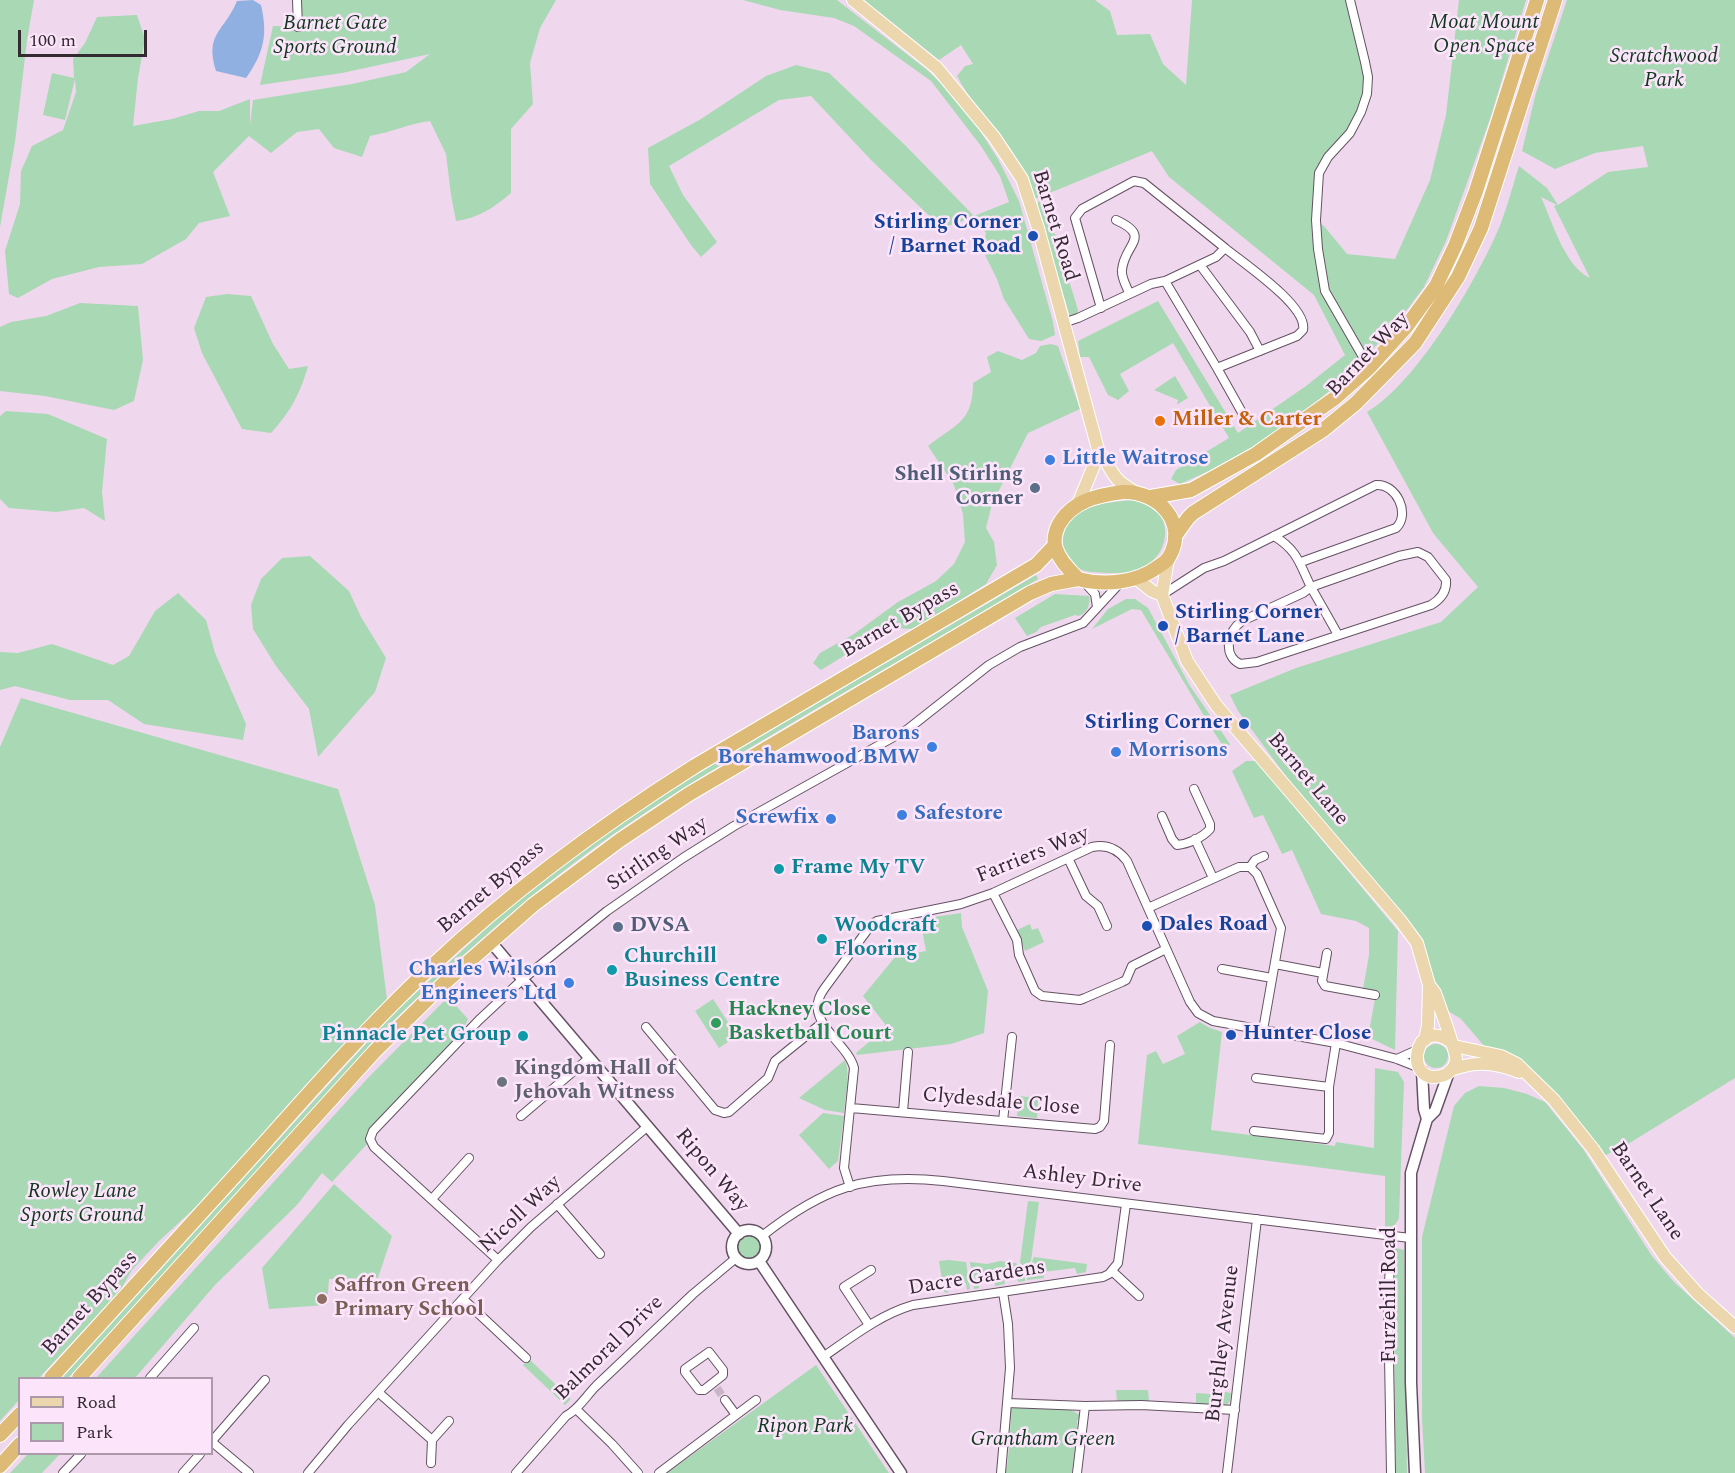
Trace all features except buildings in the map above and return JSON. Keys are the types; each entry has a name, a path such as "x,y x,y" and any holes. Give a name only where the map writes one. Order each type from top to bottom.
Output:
{"highway":[{"name":"Barnet Way","path":"1151,497 1191,490 1256,454 1335,398 1369,368 1406,327 1436,286 1455,246 1476,191 1537,0"},
{"name":"Barnet Way","path":"1175,536 1188,518 1323,430 1375,384 1415,343 1462,269 1486,212 1556,0"},
{"path":"1135,492 1151,497 1168,513 1175,536 1168,559 1152,572 1137,579 1106,582 1080,580 1062,563 1054,546 1057,528 1078,504 1112,493 1135,492"},
{"name":"Barnet Bypass","path":"52,1377 288,1116 392,1005 431,967 516,892 645,797 1012,580 1036,565 1054,546"},
{"name":"Barnet Bypass","path":"80,1377 374,1052 442,985 533,905 600,854 703,785 1030,593 1051,584 1080,580"},
{"path":"0,1435 18,1416"},
{"path":"0,1466 18,1446"}],"main road":[{"name":"Barnet Road","path":"854,0 937,68 981,120 1016,168 1030,200 1099,453 1107,460 1113,474 1121,483 1135,492"},
{"path":"1078,504 1099,453"},
{"path":"1137,579 1152,591 1162,595 1168,559"},
{"name":"Barnet Lane","path":"1162,595 1187,661 1216,705 1406,927 1417,944 1452,1044 1456,1061 1450,1071"},
{"name":"Barnet Lane","path":"1430,985 1428,1025 1416,1059 1421,1070 1435,1077 1468,1065 1491,1063 1528,1076"},
{"name":"Barnet Lane","path":"1421,1045 1436,1036 1442,1037 1452,1044 1501,1056 1518,1064 1554,1100 1593,1149 1680,1275 1735,1327"}],"street":[{"path":"297,0 298,27"},
{"path":"1350,0 1368,77 1367,94 1350,133 1328,157 1319,173 1316,220 1325,291 1374,376 1375,384"},
{"path":"1101,308 1075,218 1082,209 1134,181 1144,183 1288,300 1303,321 1303,330 1297,336 1217,368"},
{"path":"1116,220 1131,227 1134,231 1135,237 1122,270 1129,293"},
{"path":"1063,323 1101,308 1129,293 1165,281 1200,265 1216,257 1225,248"},
{"path":"1200,265 1250,332 1260,351"},
{"path":"1165,281 1244,416"},
{"path":"1162,595 1204,568 1224,561 1376,485 1388,488 1400,501 1403,521 1396,528 1301,562"},
{"path":"1274,536 1292,549 1301,562 1311,587 1338,636"},
{"path":"1418,552 1428,557 1443,575 1446,585 1443,595 1426,607 1245,665 1235,662 1229,641 1235,626 1311,587 1399,556 1418,552"},
{"path":"1080,580 1095,594 1097,607"},
{"name":"Stirling Way","path":"432,1199 374,1147 371,1135 437,1062 523,979 607,911 683,858 769,805 908,729 970,678 999,659 1041,638 1083,623 1122,580"},
{"path":"1162,816 1177,845 1195,839 1210,829 1210,824 1194,789"},
{"path":"1195,839 1213,878"},
{"name":"Farriers Way","path":"822,1023 817,1008 819,995 871,925 883,918 961,904 993,893 1097,846 1117,851 1126,861 1198,1013 1213,1021 1336,1043 1397,1059 1421,1070"},
{"path":"1250,867 1255,860 1264,856"},
{"path":"1068,858 1086,896 1098,906 1107,926"},
{"path":"1148,908 1239,867 1250,867 1257,874 1281,928 1263,1030"},
{"path":"993,893 1017,940 1019,955 1035,991 1042,996 1084,999 1126,980 1132,966 1166,949"},
{"name":"Ripon Way","path":"490,941 739,1234"},
{"path":"1327,953 1322,981 1329,988 1376,995"},
{"path":"1275,964 1323,973"},
{"path":"1222,969 1272,978"},
{"path":"646,1027 715,1110 724,1113 729,1112 768,1078 775,1061 822,1023 853,1062 851,1108 844,1168 850,1187"},
{"path":"1003,1121 1012,1037"},
{"path":"1254,1131 1326,1139 1329,1133 1329,1087 1336,1043"},
{"name":"Clydesdale Close","path":"851,1108 1095,1129 1100,1127 1104,1121 1110,1045"},
{"path":"1397,1059 1421,1045"},
{"path":"903,1112 908,1052"},
{"path":"521,1116 589,1058"},
{"name":"Furzehill Road","path":"1415,1473 1412,1432 1410,1238 1412,1173 1427,1119 1421,1070"},
{"name":"Furzehill Road","path":"1427,1119 1435,1111 1450,1071"},
{"path":"1256,1078 1329,1087"},
{"name":"Nicoll Way","path":"308,1473 498,1260 557,1204 648,1126"},
{"path":"469,1158 432,1199 498,1260"},
{"name":"Ashley Drive","path":"762,1236 811,1201 850,1187 890,1179 927,1179 1410,1238"},
{"path":"557,1204 600,1254"},
{"path":"1126,1204 1118,1263 1112,1271 1139,1296"},
{"name":"Burghley Avenue","path":"1227,1473 1257,1219"},
{"name":"Ripon Way","path":"736,1258 732,1248 739,1234 753,1230 762,1236"},
{"path":"736,1258 749,1264 759,1261 765,1252 765,1241 762,1236"},
{"name":"Furzehill Road","path":"1391,1473 1388,1297 1392,1236"},
{"name":"Balmoral Drive","path":"516,1473 567,1416 577,1410 582,1400 625,1357 736,1258"},
{"path":"759,1261 902,1473"},
{"path":"869,1325 844,1287 871,1270"},
{"name":"Dacre Gardens","path":"823,1357 869,1325 893,1312 913,1305 1097,1279 1112,1271"},
{"path":"1001,1473 1010,1347 1003,1292"},
{"path":"463,1299 526,1358"},
{"path":"151,1377 194,1328"},
{"path":"708,1352 723,1370 723,1375 715,1386 699,1390 685,1372 687,1366 708,1352"},
{"path":"213,1440 265,1380"},
{"path":"378,1392 432,1440"},
{"path":"725,1400 736,1415"},
{"path":"658,1473 756,1400"},
{"path":"1007,1403 1085,1406 1141,1405 1235,1410"},
{"path":"1077,1473 1085,1406"},
{"path":"577,1410 638,1473"},
{"path":"431,1463 432,1440 449,1421"},
{"path":"213,1442 249,1473"},
{"path":"63,1473 80,1455"},
{"path":"183,1473 199,1455"}],"green space":[{"path":"0,0 34,0 15,142 0,227"},
{"name":"Barnet Gate Sports Ground","path":"297,0 556,0 540,28 530,63 533,104 511,129 511,193 485,212 456,221 446,154 430,121 370,136 362,157 334,148 319,129 297,132 271,153 249,136 213,172 230,216 199,223 186,239 142,264 99,267 52,279 18,298 9,294 5,251 20,204 21,171 32,146 63,130 76,92 75,79 65,120 43,115 52,73 74,78 73,59 85,43 97,17 137,15 145,39 133,126 172,119 199,111 219,111 250,99 250,125 253,100 352,84 406,72 430,54 342,73 260,85 273,26 298,27"},
{"path":"743,0 837,0 926,69 948,90 970,115 998,159 1019,201 1055,335 1041,341 1029,339 1004,299 983,251 986,233 974,217 942,228 871,160 811,96 779,100 669,166 683,195 717,242 701,257 650,184 648,148 701,119 766,76 796,65 829,73 906,146 974,216 1009,202 1000,176 981,146 931,81 854,26 834,18 780,10"},
{"name":"Moat Mount Open Space","path":"864,0 1095,0 1110,11 1117,35 1150,34 1163,64 1186,85 1192,0 1350,0 1368,77 1361,112 1319,173 1316,220 1324,226 1347,254 1395,259 1430,180 1446,115 1459,0 1526,0 1490,119 1446,241 1424,287 1400,319 1353,371 1300,415 1249,449 1180,484 1171,479 1176,470 1229,438 1173,343 1120,374 1129,391 1118,400 1108,395 1089,357 1080,357 1078,341 1158,301 1238,433 1306,386 1345,355 1314,295 1169,177 1152,151 1035,199 1010,148 968,95 957,76 965,66 973,64 961,45 939,60"},
{"name":"Scratchwood Park","path":"1567,0 1735,0 1735,1078 1628,1144 1620,1143 1624,1146 1604,1156 1539,1076 1506,1053 1485,1047 1461,1019 1445,1009 1419,936 1288,779 1238,711 1230,695 1296,668 1441,622 1478,587 1433,533 1367,412 1386,398 1406,378 1445,327 1491,245 1501,223 1519,166 1547,188 1558,205 1608,172 1648,167 1643,146 1595,153 1555,169 1522,151 1536,93","holes":["1541,197 1557,205 1554,206 1590,278 1581,272 1566,254"]},
{"path":"1039,201 1045,201 1078,310 1077,315 1070,317 1037,205"},
{"path":"227,294 251,296 273,344 289,369 308,366 294,402 271,433 242,429 202,353 194,328 206,297"},
{"path":"80,303 138,306 143,360 134,401 114,410 45,396 0,391 0,327 11,322 46,316"},
{"path":"1051,344 1058,346 1080,409 1028,433 992,504 986,528 994,542 997,565 986,584 914,629 889,628 821,670 813,663 820,653 854,634 898,602 936,581 954,564 965,542 963,514 954,485 928,446 955,427 966,414 970,406 973,383 991,372 987,357 998,351 1022,360 1036,353 1040,346"},
{"path":"1175,376 1188,398 1178,404 1178,400 1154,390"},
{"path":"6,411 48,414 107,439 102,492 105,521 84,508 56,512 9,508 0,499 0,416"},
{"path":"1132,500 1152,506 1162,518 1165,526 1164,542 1156,557 1143,568 1125,573 1093,572 1082,570 1073,564 1063,548 1065,530 1070,521 1091,507"},
{"path":"310,556 349,591 361,617 386,658 375,692 318,757 309,709 276,666 253,629 251,605 261,579 282,558"},
{"path":"1036,575 1038,579 746,750 656,806 598,845 524,903 392,1022 69,1377 63,1377 393,1014 501,915 573,857 715,763"},
{"path":"178,593 206,620 215,653 246,724 243,740 144,724 108,700 70,700 15,686 0,690 0,652 18,653 52,644 113,665 129,656 155,611"},
{"path":"1055,594 1089,596 1089,605 1082,615 1075,615 1041,627 1027,636 1015,618"},
{"path":"1126,599 1135,599 1148,608 1190,686 1230,744 1227,747 1221,743 1210,726 1141,610 1132,609 1092,629 1108,609"},
{"name":"Rowley Lane Sports Ground","path":"21,698 338,789 375,905 387,1000 198,1205 132,1270 120,1291 40,1377 18,1377 18,1401 0,1421 0,747"},
{"path":"1246,761 1256,761 1398,931 1395,1050 1368,1037 1376,993 1363,989 1369,955 1369,928 1356,921 1321,914 1292,850 1282,854 1263,815 1254,818 1232,771"},
{"path":"961,913 962,927 988,991 984,1033 951,1044 857,1055 856,1053 884,1029 885,1024 863,996 895,957 926,951 920,919"},
{"path":"1030,924 1032,930 1038,928 1044,942 1025,951 1017,930"},
{"path":"448,997 468,1019 462,1032 371,1128 368,1133 368,1143 332,1182 322,1173 297,1205 215,1285 136,1377 97,1377 367,1079"},
{"name":"Hackney Close Basketball Court","path":"713,999 737,1036 719,1048 695,1011"},
{"path":"1200,1022 1222,1032 1211,1130 1335,1146 1336,1142 1374,1148 1375,1068 1398,1072 1404,1082 1399,1218 1395,1225 1385,1228 1385,1176 1138,1144 1147,1055 1156,1051 1163,1064 1185,1054 1177,1036"},
{"path":"1436,1044 1441,1045 1447,1051 1447,1061 1441,1067 1436,1068 1431,1067 1425,1061 1424,1056 1425,1051 1431,1045"},
{"path":"845,1060 848,1079 844,1113 825,1110 799,1098"},
{"path":"1479,1086 1504,1088 1545,1102 1583,1149 1652,1256 1674,1282 1735,1338 1735,1473 1425,1473 1422,1419 1422,1237 1454,1106 1465,1093"},
{"path":"1019,1096 1038,1098 1037,1118 1017,1116"},
{"path":"823,1113 844,1116 838,1161 829,1169 799,1135"},
{"path":"334,1184 392,1236 378,1278 329,1279 327,1305 269,1309 262,1268"},
{"path":"1028,1201 1039,1202 1031,1261 1025,1271 1020,1262"},
{"path":"749,1235 757,1239 761,1247 757,1255 749,1259 741,1255 737,1247 741,1239"},
{"path":"1396,1248 1404,1250 1407,1473 1396,1473 1395,1466 1394,1270"},
{"path":"1034,1257 1087,1264 1086,1272 1077,1274 1075,1268 1043,1272 1044,1278 1027,1280"},
{"path":"939,1261 966,1262 970,1289 967,1290 966,1283 947,1286 948,1293 944,1292"},
{"path":"1000,1261 1016,1263 1025,1274 1025,1281 1018,1282 1017,1275 1004,1277 1005,1284 995,1286 994,1279 979,1281 979,1288 974,1289 970,1262 987,1264"},
{"path":"529,1359 571,1399 565,1405 523,1365"},
{"name":"Ripon Park","path":"816,1365 889,1473 667,1473"},
{"path":"1116,1390 1148,1390 1149,1401 1117,1402"},
{"path":"1215,1390 1231,1393 1230,1401 1225,1407 1196,1404 1196,1393 1210,1394"},
{"name":"Grantham Green","path":"1015,1407 1071,1410 1080,1415 1081,1419 1077,1420 1076,1443 1079,1445 1075,1450 1072,1473 1004,1473 1003,1470 1007,1468 1009,1448 1006,1443 1009,1441 1011,1420 1008,1417 1011,1409"},
{"path":"27,1455 59,1455 42,1473 10,1473"}],"water":[{"path":"253,0 261,5 264,26 263,43 257,60 246,78 216,71 213,58 214,40 237,1"}],"tunnel":[{"path":"717,1388 725,1400"}],"place":[{"name":"Stirling Corner / Barnet Road","path":"1033,236"},
{"name":"Miller & Carter","path":"1160,421"},
{"name":"Little Waitrose","path":"1050,460"},
{"name":"Shell Stirling Corner","path":"1035,488"},
{"name":"Stirling Corner / Barnet Lane","path":"1163,626"},
{"name":"Stirling Corner","path":"1244,724"},
{"name":"Barons Borehamwood BMW","path":"932,747"},
{"name":"Morrisons","path":"1116,752"},
{"name":"Safestore","path":"902,815"},
{"name":"Screwfix","path":"831,819"},
{"name":"Frame My TV","path":"779,869"},
{"name":"Dales Road","path":"1147,926"},
{"name":"DVSA","path":"618,927"},
{"name":"Woodcraft Flooring","path":"822,939"},
{"name":"Churchill Business Centre","path":"612,970"},
{"name":"Charles Wilson Engineers Ltd","path":"569,983"},
{"name":"Hackney Close Basketball Court","path":"716,1023"},
{"name":"Hunter Close","path":"1231,1035"},
{"name":"Pinnacle Pet Group","path":"523,1036"},
{"name":"Kingdom Hall of Jehovah Witness","path":"502,1082"},
{"name":"Saffron Green Primary School","path":"322,1299"}]}
